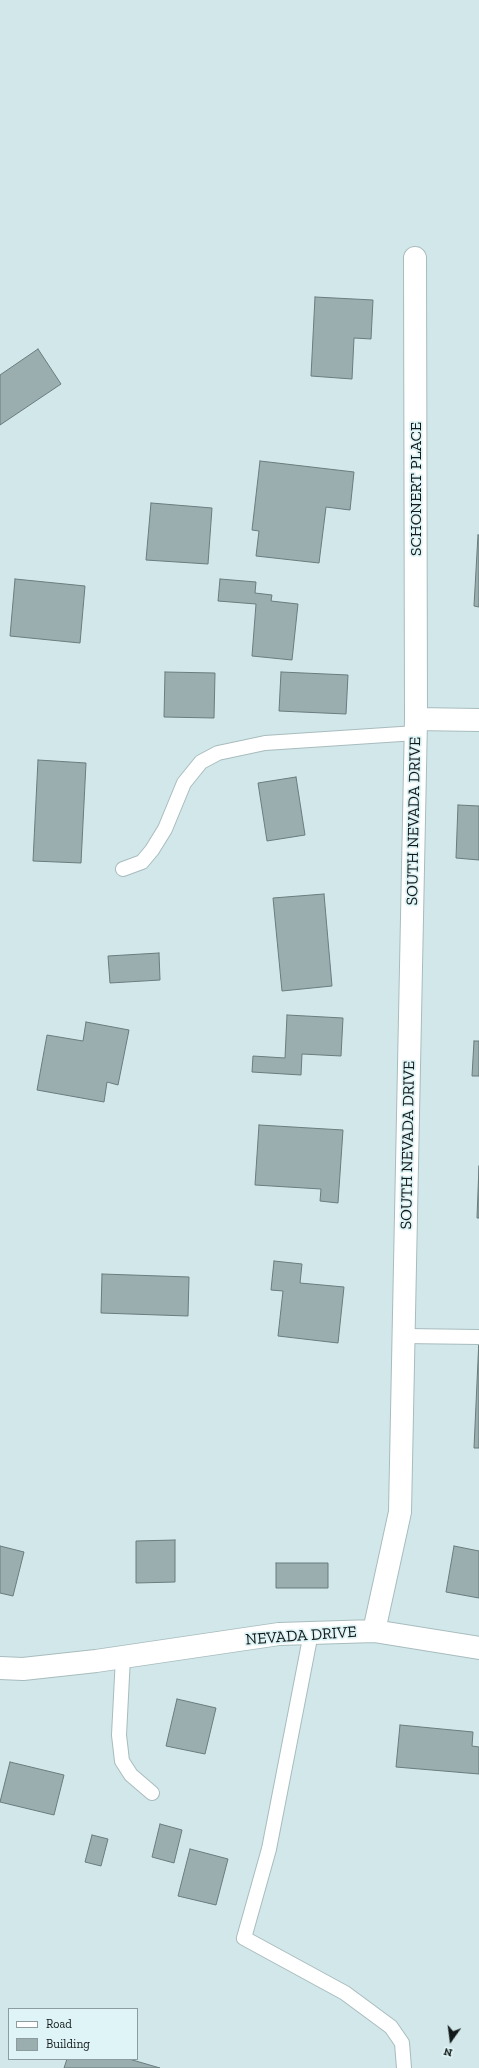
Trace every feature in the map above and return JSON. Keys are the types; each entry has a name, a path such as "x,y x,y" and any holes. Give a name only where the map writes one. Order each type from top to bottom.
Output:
{"street":[{"name":"SCHONERT PLACE","path":"416,258 416,726"},
{"name":"SOUTH NEVADA DRIVE","path":"374,1631 400,1512 416,726 479,720"},
{"name":"NEVADA DRIVE","path":"0,1668 23,1669 280,1634 374,1631 479,1648"}],"lane":[{"path":"123,869 142,862 152,850 165,829 184,783 201,762 218,753 265,743 416,726"},
{"path":"404,1336 479,1337"},
{"path":"311,1633 269,1849 244,1938 345,1993 391,2027 402,2043 404,2068"},
{"path":"123,1656 119,1735 122,1762 131,1775 152,1793"}],"building":[{"path":"315,297 373,300 371,339 354,338 352,379 311,376"},
{"path":"38,349 61,384 0,425 0,375"},
{"path":"260,461 354,472 350,510 326,507 319,563 256,556 259,531 252,530"},
{"path":"151,503 212,508 208,564 146,560"},
{"path":"479,535 479,607 474,606"},
{"path":"15,579 85,586 80,643 10,636"},
{"path":"220,579 256,582 255,593 272,595 271,601 298,604 292,660 252,656 256,604 218,601"},
{"path":"165,672 215,673 214,718 164,717"},
{"path":"281,672 348,675 346,714 279,711"},
{"path":"38,760 86,763 81,863 33,861"},
{"path":"296,777 305,835 267,841 258,783"},
{"path":"458,805 479,806 479,860 456,858"},
{"path":"324,894 332,986 282,991 273,898"},
{"path":"159,953 160,980 110,983 108,956"},
{"path":"287,1015 343,1018 341,1056 302,1054 301,1075 252,1072 253,1056 285,1058"},
{"path":"86,1022 129,1030 118,1085 107,1082 104,1102 37,1090 47,1035 83,1041"},
{"path":"474,1041 479,1041 479,1076 472,1076"},
{"path":"259,1125 343,1130 338,1203 320,1201 321,1189 255,1185"},
{"path":"479,1166 479,1218 477,1218"},
{"path":"274,1261 302,1264 300,1283 344,1287 338,1343 278,1336 283,1291 271,1290"},
{"path":"102,1274 189,1277 188,1316 101,1313"},
{"path":"479,1339 479,1448 474,1448"},
{"path":"175,1540 175,1582 136,1583 136,1541"},
{"path":"0,1546 24,1552 13,1596 0,1593"},
{"path":"454,1546 479,1551 479,1598 446,1592"},
{"path":"276,1563 328,1563 328,1588 276,1588"},
{"path":"177,1699 216,1708 205,1754 166,1746"},
{"path":"400,1725 473,1732 472,1746 479,1747 479,1774 396,1767"},
{"path":"10,1762 64,1775 54,1815 0,1802"},
{"path":"160,1824 182,1830 174,1863 152,1857"},
{"path":"92,1835 108,1839 101,1866 85,1862"},
{"path":"190,1849 228,1859 216,1905 178,1896"},
{"path":"67,2060 132,2060 160,2068 64,2068"}]}
